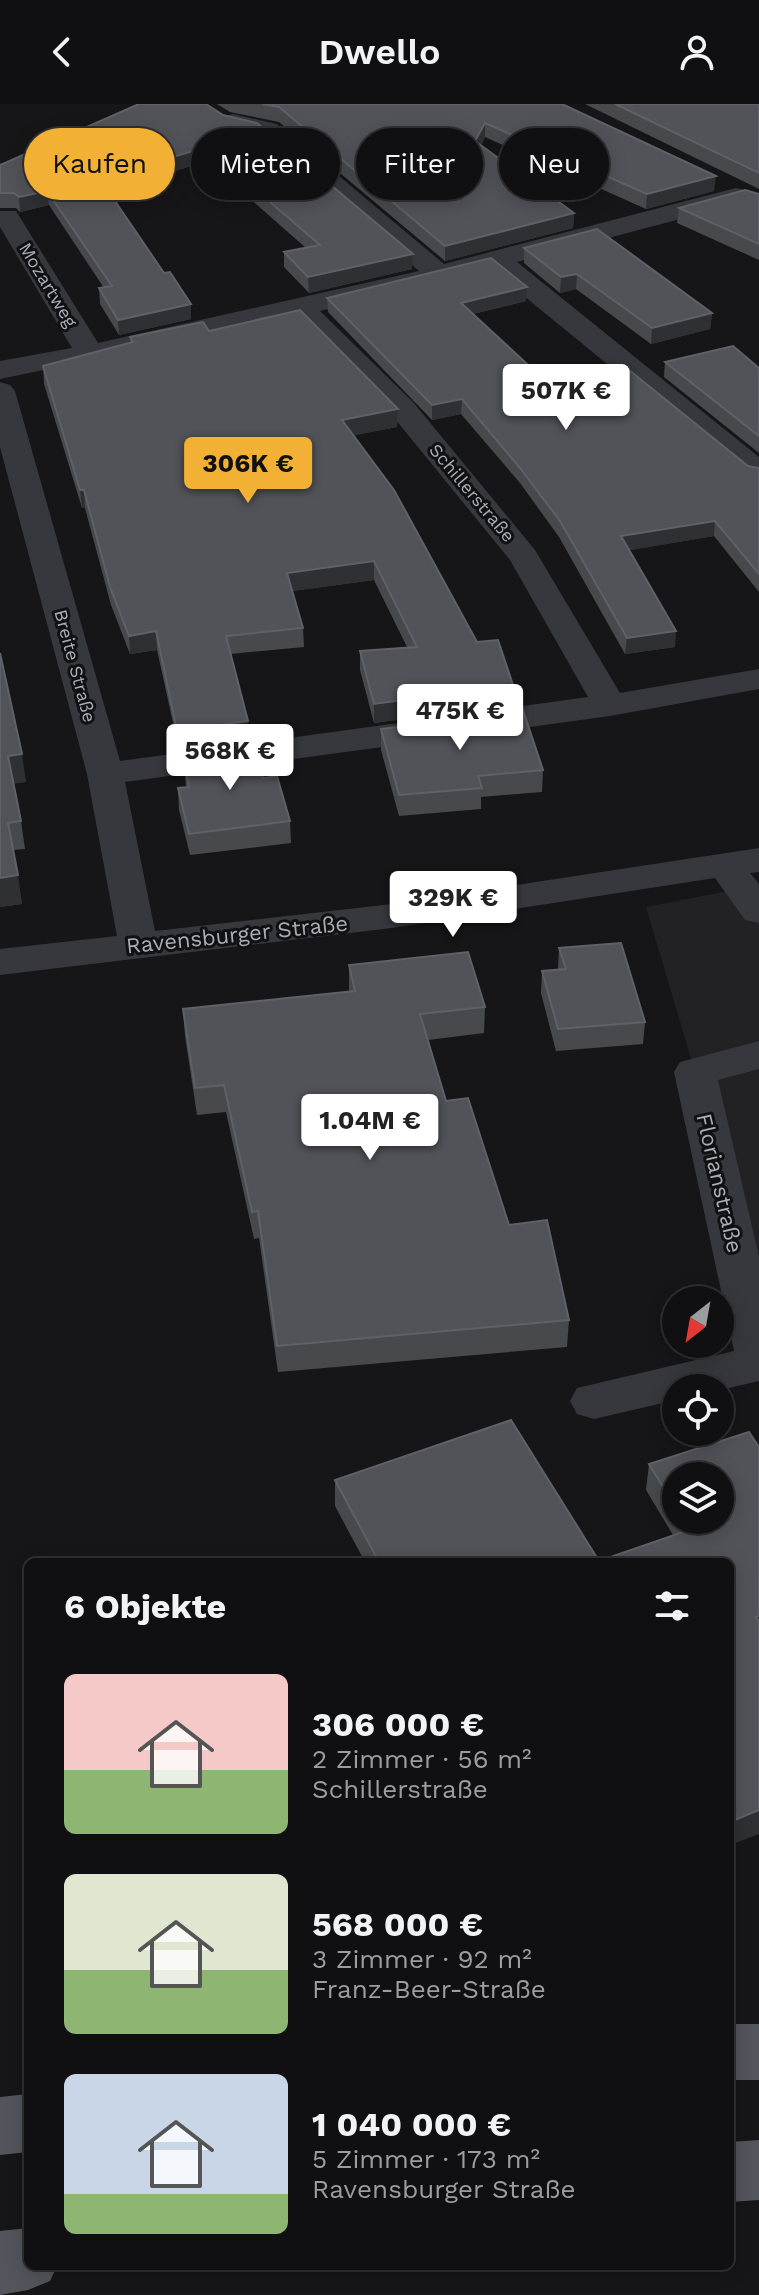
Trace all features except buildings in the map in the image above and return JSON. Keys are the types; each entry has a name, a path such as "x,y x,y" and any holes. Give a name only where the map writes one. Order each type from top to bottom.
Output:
{"main road":[{"path":"734,2052 759,2052"},
{"path":"0,2126 24,2123"},
{"path":"734,2172 759,2170"},
{"path":"0,2263 24,2260"}],"street":[{"path":"273,108 233,121 268,129 438,273"},
{"path":"706,174 752,197"},
{"path":"0,370 300,307 752,197"},
{"name":"Mozartweg","path":"7,217 89,352"},
{"path":"497,260 759,472"},
{"name":"Schillerstraße","path":"300,307 402,408 524,557 610,705"},
{"name":"Breite Straße","path":"0,391 105,774 138,944"},
{"path":"105,774 610,705 759,679"},
{"path":"742,864 759,911"},
{"name":"Ravensburger Straße","path":"0,962 392,916 742,864"},
{"name":"Florianstraße","path":"594,1401 759,1360 695,1072 759,1055"}],"shaded area":[{"path":"759,885 759,1358 695,1072 646,907"}]}
